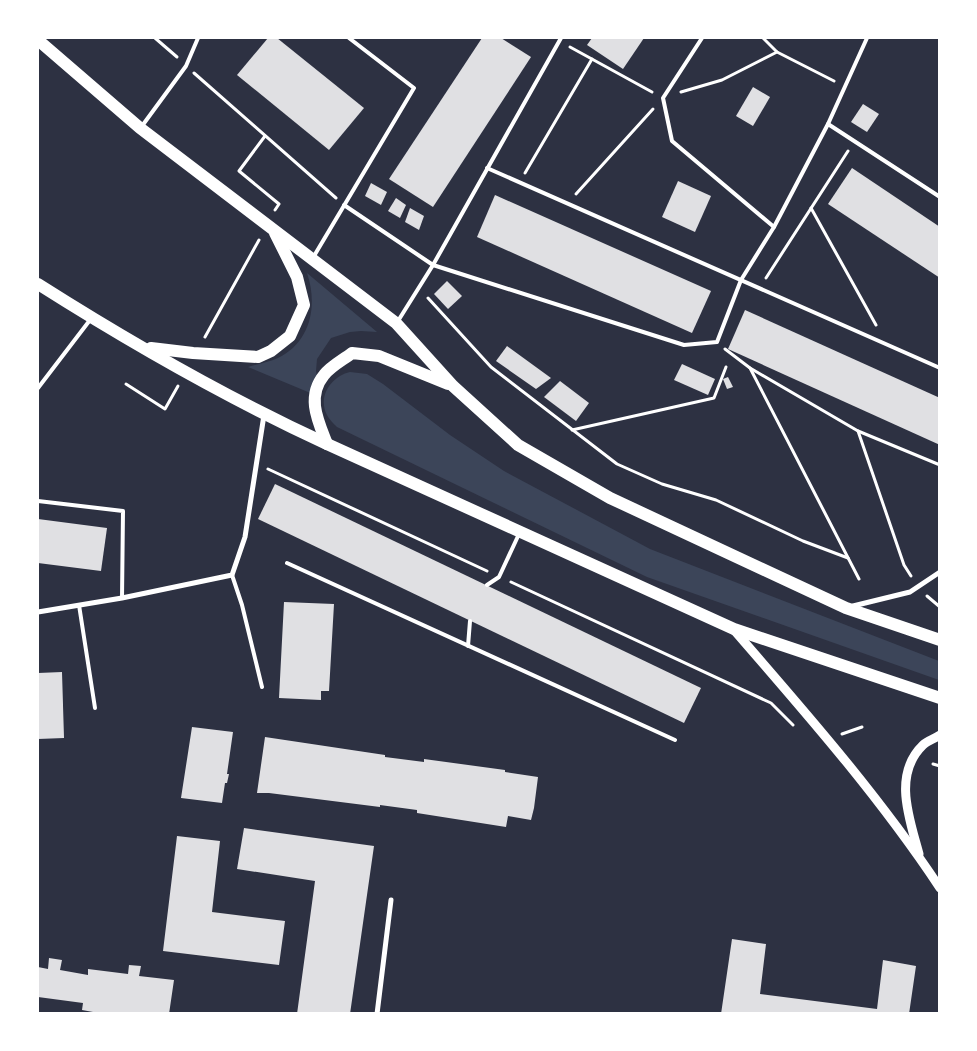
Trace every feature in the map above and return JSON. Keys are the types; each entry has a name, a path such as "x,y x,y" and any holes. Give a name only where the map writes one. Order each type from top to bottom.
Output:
{"main road":[{"path":"38,40 140,128 396,323 453,386 518,445 610,498 846,608 940,640"},
{"path":"143,347 193,353 258,357 271,351 290,336 304,305 296,277 275,232"},
{"path":"38,284 119,335 264,415 327,444 734,630 940,698"},
{"path":"327,444 316,416 313,401 316,388 324,374 352,353 379,356 453,386"}],"street":[{"path":"38,612 122,598 232,575 245,537 264,415"},
{"path":"846,608 910,592 940,572"},
{"path":"734,630 829,738 940,888"},
{"path":"920,859 905,803 906,776 913,759 923,745 940,736"},
{"path":"378,1014 391,900"}],"lane":[{"path":"140,128 186,66 198,38"},
{"path":"313,258 414,88 349,38"},
{"path":"396,323 433,264 561,38"},
{"path":"702,38 663,98 672,141 774,227"},
{"path":"344,206 433,264 684,345 717,342 741,280 774,227 828,124 867,38"},
{"path":"828,124 940,197"},
{"path":"487,168 940,368"},
{"path":"38,388 92,318"},
{"path":"38,501 123,511 122,598"},
{"path":"487,585 500,577 520,532"},
{"path":"287,563 674,740"},
{"path":"232,575 242,605 262,687"},
{"path":"79,605 95,708"},
{"path":"468,646 470,621"}],"path":[{"path":"155,38 344,206"},
{"path":"763,38 777,52 844,86"},
{"path":"520,182 592,59"},
{"path":"568,203 663,98"},
{"path":"265,136 239,171 278,204 274,213"},
{"path":"759,288 853,142"},
{"path":"811,208 887,345"},
{"path":"203,341 260,238"},
{"path":"418,287 491,367 617,464 662,484 716,500 803,541 848,558"},
{"path":"717,342 750,368 858,431 940,465"},
{"path":"572,430 714,398 726,367"},
{"path":"750,368 859,579"},
{"path":"126,384 165,409 180,383"},
{"path":"858,431 904,565"},
{"path":"256,464 771,703 799,731"},
{"path":"933,764 940,766"}],"shaded area":[{"path":"307,273 377,332 350,332 331,338 317,359 316,371 320,397 248,367 278,358 289,351 305,333 309,322 312,298"},
{"path":"350,372 367,374 383,384 450,435 504,471 650,549 939,661 939,680 647,577 337,427 328,417 324,408 325,394 332,382 343,374"}],"building":[{"path":"268,38 277,38 364,108 329,150 237,75"},
{"path":"482,38 501,38 531,57 433,207 389,179"},
{"path":"592,38 644,38 623,69 587,45"},
{"path":"753,87 770,97 753,126 736,116"},
{"path":"863,104 879,114 867,132 851,122"},
{"path":"852,168 940,227 940,278 828,204"},
{"path":"678,181 711,196 695,232 662,217"},
{"path":"371,183 387,192 381,205 365,196"},
{"path":"495,195 711,291 692,333 477,237"},
{"path":"396,198 406,205 400,218 388,211"},
{"path":"410,208 424,216 419,230 405,222"},
{"path":"447,281 462,296 448,309 434,294"},
{"path":"745,310 940,398 940,445 728,349"},
{"path":"507,346 551,378 536,389 496,361"},
{"path":"682,364 715,379 708,395 674,380"},
{"path":"728,377 733,387 727,389 723,379"},
{"path":"560,381 589,403 576,421 544,397"},
{"path":"275,484 701,688 684,723 258,519"},
{"path":"38,519 107,528 101,571 38,563"},
{"path":"284,602 334,604 329,691 321,691 321,700 279,698"},
{"path":"62,672 64,738 38,739 38,673"},
{"path":"192,727 233,732 227,774 229,774 227,783 225,783 222,803 181,798"},
{"path":"265,737 385,755 385,757 424,762 424,759 505,770 505,772 538,777 531,820 508,816 506,827 417,813 417,810 257,793"},
{"path":"244,828 374,846 350,1014 297,1014 315,881 237,869"},
{"path":"177,836 220,841 212,912 285,921 279,965 163,951"},
{"path":"732,939 766,944 760,994 877,1009 883,960 916,966 909,1014 721,1014"},
{"path":"49,958 62,960 60,970 88,975 88,969 128,974 129,965 141,966 139,976 174,980 169,1014 104,1014 82,1010 83,1003 38,997 38,967 48,969"}]}
